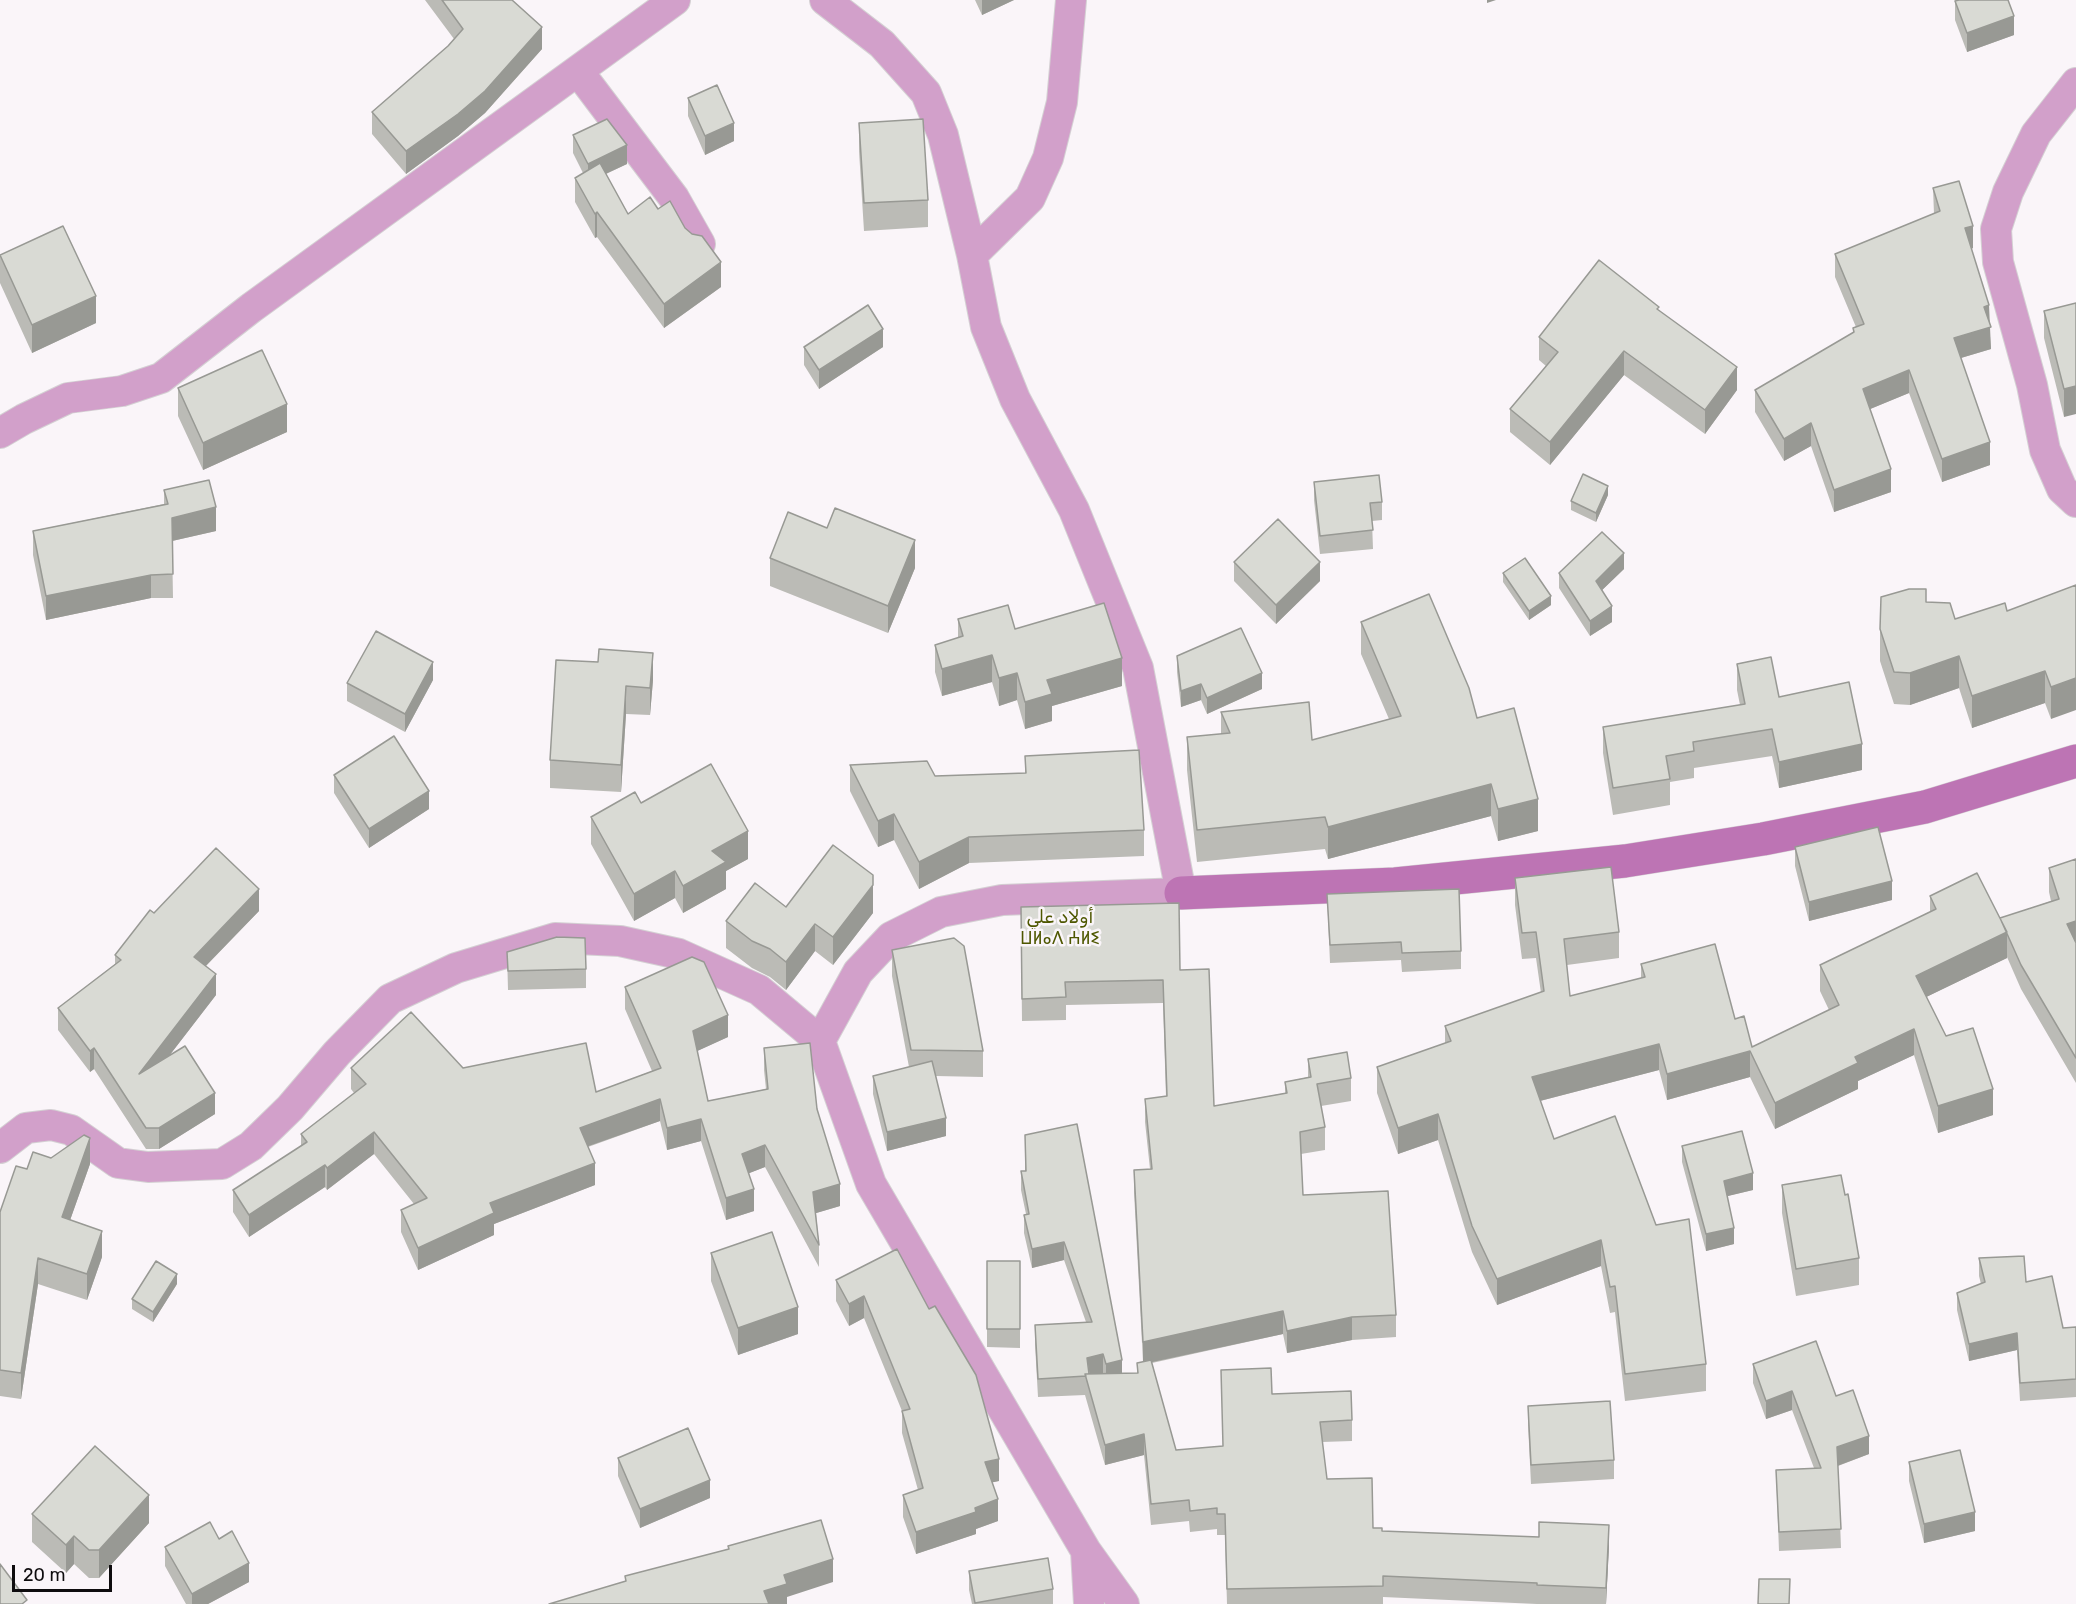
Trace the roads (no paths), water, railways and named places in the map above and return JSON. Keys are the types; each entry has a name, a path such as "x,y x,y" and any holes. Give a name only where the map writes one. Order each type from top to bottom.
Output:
{"street":[{"path":"0,433 68,398 122,392 161,378 251,308 675,0"},
{"path":"825,0 882,44 926,93 943,135 972,255 986,327 1015,399 1074,510 1138,668 1181,893"},
{"path":"972,255 1030,198 1048,158 1062,102 1071,0"},
{"path":"578,71 674,198 700,244"},
{"path":"2076,83 2036,134 2008,192 1996,229 1998,262 2032,385 2045,450 2062,489 2076,502"},
{"path":"820,1041 858,972 865,964 891,937 941,912 1002,900 1395,884 1625,861 1763,839 1925,807 2076,760"},
{"path":"0,1148 26,1128 51,1125 71,1130 118,1162 148,1167 222,1164 251,1146 290,1108 337,1053 390,999 456,968 555,938 620,940 679,954 759,990 820,1041 871,1184 1086,1551 1124,1604"},
{"path":"1086,1551 1089,1604"}],"district":[{"name":"أولاد علي ⵡⵍⴰⴷ ⵄⵍⵉ","path":"1060,928"}]}
